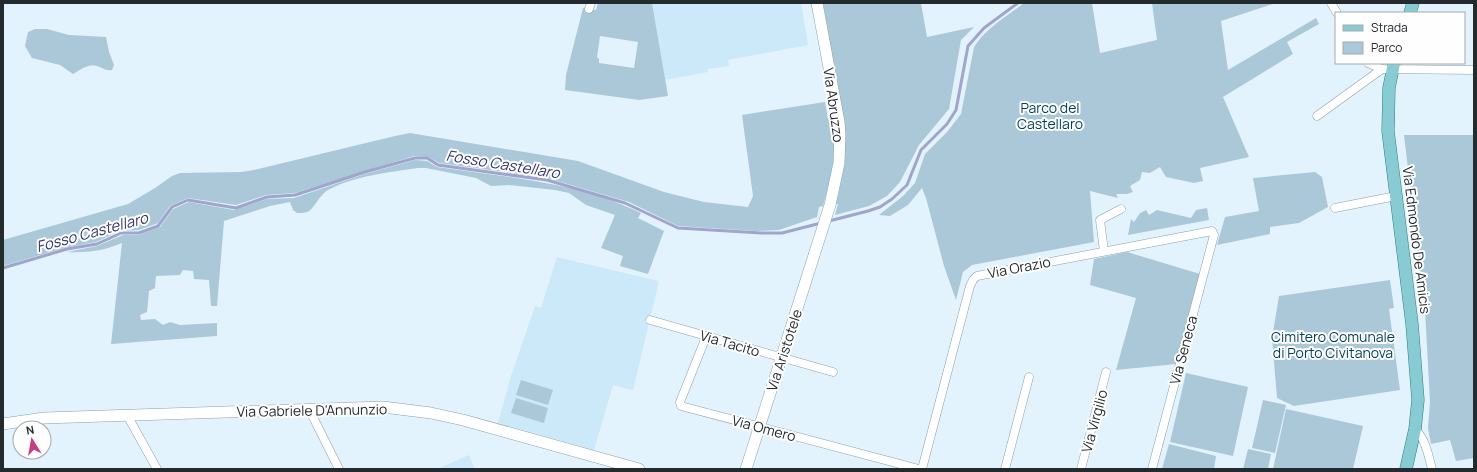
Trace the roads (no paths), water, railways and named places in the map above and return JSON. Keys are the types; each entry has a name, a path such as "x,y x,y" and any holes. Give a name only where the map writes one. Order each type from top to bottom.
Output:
{"main road":[{"name":"Via Abruzzo","path":"817,3 840,135 839,163 829,208 822,231"},
{"name":"Via Edmondo De Amicis","path":"1390,67 1388,118 1389,143 1415,355 1418,400 1415,429 1406,469"},
{"name":"Via Aristotele","path":"746,469 822,231"},
{"name":"Via Gabriele D'Annunzio","path":"3,424 44,418 383,407 431,413 480,424 638,469"}],"street":[{"path":"1331,3 1336,12"},
{"path":"1374,64 1390,67 1474,70"},
{"path":"1316,116 1390,67"},
{"path":"1335,208 1396,196"},
{"path":"1104,250 1100,220 1121,209"},
{"name":"Via Orazio","path":"920,469 970,286 972,280 976,276 1104,250 1210,230 1213,231"},
{"name":"Via Seneca","path":"1152,469 1214,234 1213,231"},
{"name":"Via Tacito","path":"650,320 833,372"},
{"name":"Via Omero","path":"706,337 680,405 920,469"},
{"name":"Via Virgilio","path":"1081,469 1106,372"},
{"path":"1005,469 1029,377"},
{"path":"309,409 339,469"},
{"path":"128,415 157,469"},
{"path":"1415,429 1424,441 1432,469"}],"waterway":[{"name":"Fosso Castellaro","path":"829,221 880,207 892,199 907,185 921,150 947,124 956,110 968,46 984,28 1018,3"},
{"name":"Fosso Castellaro","path":"3,268 67,249 97,244 121,233 139,233 158,226 172,207 188,200 236,208 267,197 295,195 365,172 415,158 427,158 438,165 547,180 625,203 678,228 782,233 821,223"}],"park label":[{"name":"Parco del Castellaro","path":"1050,116"},
{"name":"Cimitero Comunale di Porto Civitanova","path":"1333,344"}]}
